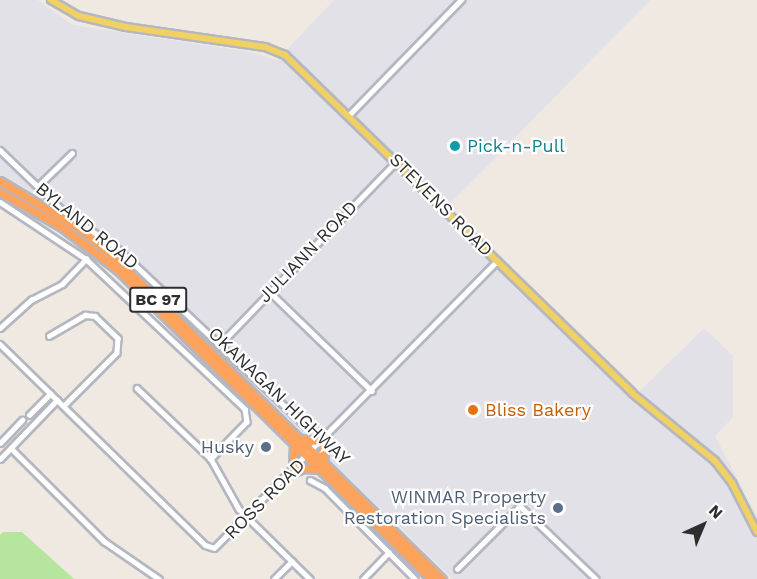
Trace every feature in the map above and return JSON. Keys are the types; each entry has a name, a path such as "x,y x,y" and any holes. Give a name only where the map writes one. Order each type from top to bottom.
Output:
{"highway":[{"name":"OKANAGAN HIGHWAY","path":"0,181 81,229 116,259 301,438 442,579"},
{"name":"OKANAGAN HIGHWAY","path":"0,192 62,227 118,270 431,579"},
{"path":"301,438 322,442 325,462"},
{"path":"293,443 293,472 304,468 320,469"}],"main road":[{"name":"STEVENS ROAD","path":"51,0 79,16 126,27 277,51 396,161 632,393 715,461 732,483 757,532"}],"street":[{"path":"348,115 461,0"},
{"name":"BYLAND ROAD","path":"0,150 61,209 118,249 221,343 306,426"},
{"path":"38,186 72,153"},
{"name":"JULIANN ROAD","path":"221,343 396,161"},
{"path":"0,202 86,259 245,409 247,422 211,459"},
{"path":"0,328 31,300 62,284 86,259"},
{"name":"ROSS ROAD","path":"0,344 205,545 214,548 314,451 497,261"},
{"path":"270,292 372,391"},
{"path":"49,336 86,315 95,316 118,338 117,353 64,406"},
{"path":"137,388 211,459 239,509 310,579"},
{"path":"29,415 50,393"},
{"path":"0,459 57,400"},
{"path":"22,420 0,443 9,449 104,541 159,579"},
{"path":"310,480 325,488 415,579"},
{"path":"457,569 520,506 596,579"},
{"path":"363,579 389,552"},
{"path":"274,579 292,561"}],"shaded area":[{"path":"0,0 38,0 73,25 250,52 277,60 334,0 650,0 448,206 409,168 402,175 631,400 704,328 733,356 733,417 715,436 757,516 757,579 453,579 116,252 51,203 0,174"}],"green space":[{"path":"3,532 22,532 74,579 0,579 0,535"}],"place":[{"name":"Pick-n-Pull","path":"455,146"},
{"name":"Bliss Bakery","path":"473,410"},
{"name":"Husky","path":"266,447"},
{"name":"WINMAR Property Restoration Specialists","path":"558,508"}]}
